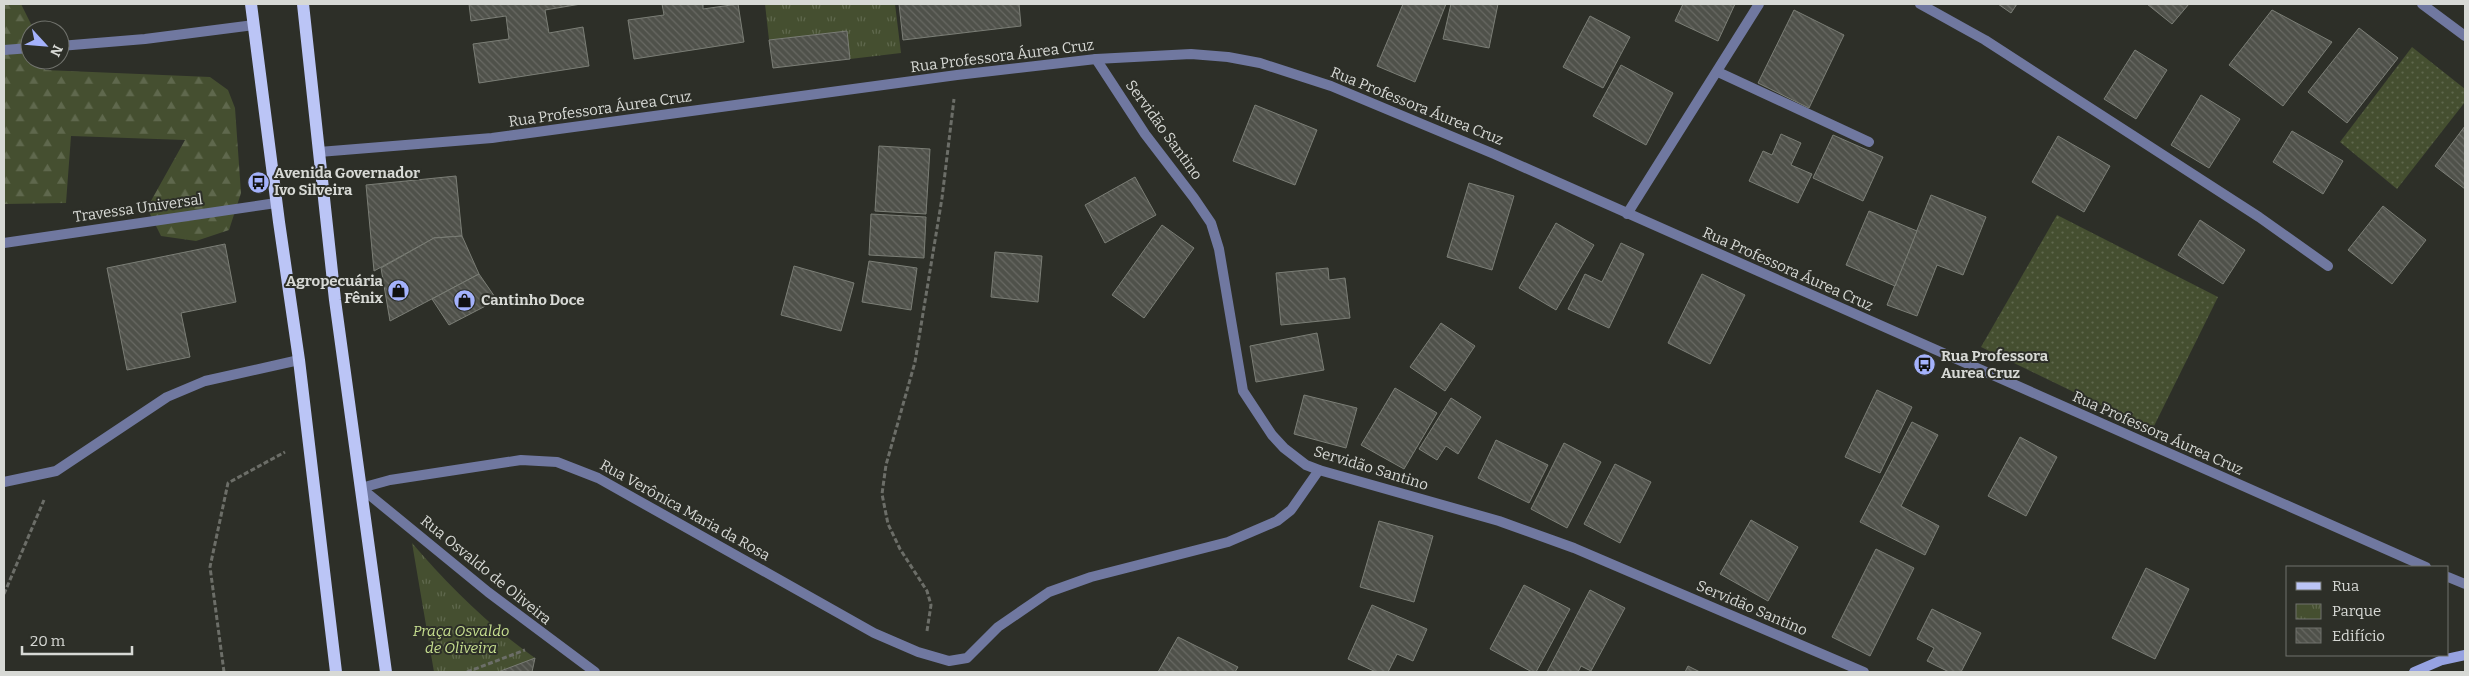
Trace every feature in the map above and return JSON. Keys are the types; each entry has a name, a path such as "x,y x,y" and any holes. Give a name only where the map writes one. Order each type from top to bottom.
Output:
{"main road":[{"path":"251,4 276,203 299,360 336,672"},
{"path":"303,4 335,300 386,672"}],"street":[{"path":"1628,214 1759,4"},
{"path":"1920,4 1985,40 2259,217 2328,266"},
{"path":"2422,4 2465,36"},
{"path":"70,45 145,39 254,25"},
{"path":"4,50 20,49"},
{"name":"Rua Professora Áurea Cruz","path":"319,152 492,138 957,75 1096,59 1191,54 1228,57 1278,68 1331,86 1494,154 2424,566"},
{"name":"Servidão Santino","path":"1096,59 1145,134 1211,223 1219,249 1243,391 1272,435 1284,448 1306,465 1319,470 1499,522 1574,548 1864,672"},
{"path":"1718,72 1869,142"},
{"name":"Travessa Universal","path":"4,243 276,203"},
{"path":"4,482 56,471 167,397 205,381 299,360"},
{"name":"Rua Verônica Maria da Rosa","path":"361,488 390,480 521,460 557,462 598,478 874,633 918,652 949,661 967,658 998,627 1049,592 1092,577 1228,542 1277,521 1291,510 1319,470"},
{"name":"Rua Osvaldo de Oliveira","path":"361,488 550,640 595,672"},
{"path":"2449,577 2465,584"},
{"path":"2414,672 2442,660 2465,655"}],"path":[{"path":"918,652 928,630 931,605 927,590 900,550 888,524 882,494 886,465 914,362 942,198 954,97"},
{"path":"224,672 210,567 228,483 308,439"},
{"path":"4,594 56,471"},
{"path":"467,672 550,640"}],"green space":[{"path":"4,4 21,4 29,20 20,20 20,70 210,77 228,90 235,108 241,193 229,230 196,241 161,236 147,208 185,140 71,136 66,203 4,204"},
{"path":"765,4 895,4 901,53 850,59 847,31 769,40"},
{"path":"2412,47 2465,89 2465,102 2397,189 2340,142"},
{"path":"2057,215 2218,297 2152,430 1981,347"},
{"name":"Praça Osvaldo de Oliveira","path":"412,543 470,604 501,632 535,658 498,672 434,672"}],"building":[{"path":"469,4 581,4 545,10 549,33 583,27 589,66 479,83 473,44 509,39 506,16 471,21"},
{"path":"662,4 703,4 703,9 738,4 744,42 634,59 628,20 664,15"},
{"path":"899,4 1019,4 1021,26 903,40"},
{"path":"1403,4 1446,4 1415,82 1377,66"},
{"path":"1451,4 1498,4 1489,48 1443,39"},
{"path":"1683,4 1735,4 1718,41 1675,21"},
{"path":"1998,4 2017,4 2011,13"},
{"path":"2147,4 2189,4 2172,24"},
{"path":"1794,10 1844,35 1809,108 1758,83"},
{"path":"2272,10 2332,42 2283,106 2229,65"},
{"path":"1590,16 1630,37 1603,88 1563,67"},
{"path":"2359,28 2398,58 2347,123 2308,92"},
{"path":"847,31 850,59 773,68 769,40"},
{"path":"2135,50 2167,70 2136,119 2104,99"},
{"path":"1621,65 1673,93 1646,145 1593,116"},
{"path":"2201,95 2240,119 2209,168 2171,145"},
{"path":"1255,105 1317,130 1295,185 1233,161"},
{"path":"2465,126 2465,189 2435,166"},
{"path":"2292,131 2343,161 2323,194 2273,162"},
{"path":"1781,134 1801,143 1791,165 1812,174 1798,203 1749,181 1763,151 1772,155"},
{"path":"1833,135 1883,157 1863,201 1813,178"},
{"path":"2058,136 2110,166 2084,212 2032,182"},
{"path":"879,146 930,149 926,214 875,211"},
{"path":"456,176 462,236 434,238 374,271 366,185"},
{"path":"1135,177 1156,215 1105,243 1085,205"},
{"path":"1469,183 1514,196 1492,270 1447,257"},
{"path":"1931,195 1986,217 1963,275 1937,265 1917,316 1887,305"},
{"path":"2383,206 2426,240 2392,284 2348,250"},
{"path":"1869,211 1917,231 1895,286 1846,265"},
{"path":"871,214 926,217 924,258 869,255"},
{"path":"2200,220 2245,250 2223,284 2178,255"},
{"path":"1556,223 1594,245 1556,310 1519,288"},
{"path":"1162,225 1194,248 1144,318 1112,295"},
{"path":"462,236 479,274 390,321 381,268 434,238"},
{"path":"1621,243 1644,254 1609,328 1568,309 1585,274 1602,282"},
{"path":"225,244 236,302 181,313 190,357 127,370 107,268"},
{"path":"995,252 1042,256 1038,302 991,297"},
{"path":"869,261 917,268 911,310 862,302"},
{"path":"794,266 854,283 841,331 781,315"},
{"path":"1328,268 1329,280 1345,278 1350,318 1281,325 1276,273"},
{"name":"Cantinho Doce","path":"479,274 497,300 449,325 432,299"},
{"path":"1702,274 1745,295 1710,364 1668,343"},
{"path":"1441,323 1475,346 1445,391 1410,367"},
{"path":"1317,333 1324,370 1256,382 1250,346"},
{"path":"1395,388 1437,413 1404,469 1361,445"},
{"path":"1877,390 1912,407 1880,473 1845,457"},
{"path":"1304,395 1357,408 1346,448 1294,434"},
{"path":"1451,398 1481,417 1458,454 1446,446 1437,460 1419,449"},
{"path":"1912,422 1938,435 1901,506 1939,526 1925,555 1860,522"},
{"path":"2020,437 2057,457 2026,516 1988,496"},
{"path":"1496,440 1548,465 1529,503 1478,478"},
{"path":"1564,443 1601,462 1567,528 1531,509"},
{"path":"1615,464 1651,482 1620,543 1584,524"},
{"path":"1751,520 1798,547 1768,601 1720,574"},
{"path":"1379,521 1433,536 1414,602 1360,587"},
{"path":"1876,549 1914,568 1870,656 1832,637"},
{"path":"2146,568 2189,589 2155,659 2112,638"},
{"path":"1524,585 1570,609 1536,672 1532,672 1490,649"},
{"path":"1590,590 1625,608 1591,671 1581,666 1578,672 1547,672"},
{"path":"1372,605 1427,629 1413,661 1397,654 1388,672 1376,672 1348,659"},
{"path":"1932,609 1981,633 1961,672 1949,672 1927,661 1934,648 1917,639"},
{"path":"1178,637 1238,667 1235,672 1158,672"},
{"path":"535,658 532,672 498,672"},
{"path":"1688,666 1700,672 1685,672"}],"place":[{"name":"Avenida Governador Ivo Silveira","path":"258,182"},
{"name":"Agropecuária Fênix","path":"399,290"},
{"name":"Cantinho Doce","path":"465,300"},
{"name":"Rua Professora Aurea Cruz","path":"1925,365"}]}
